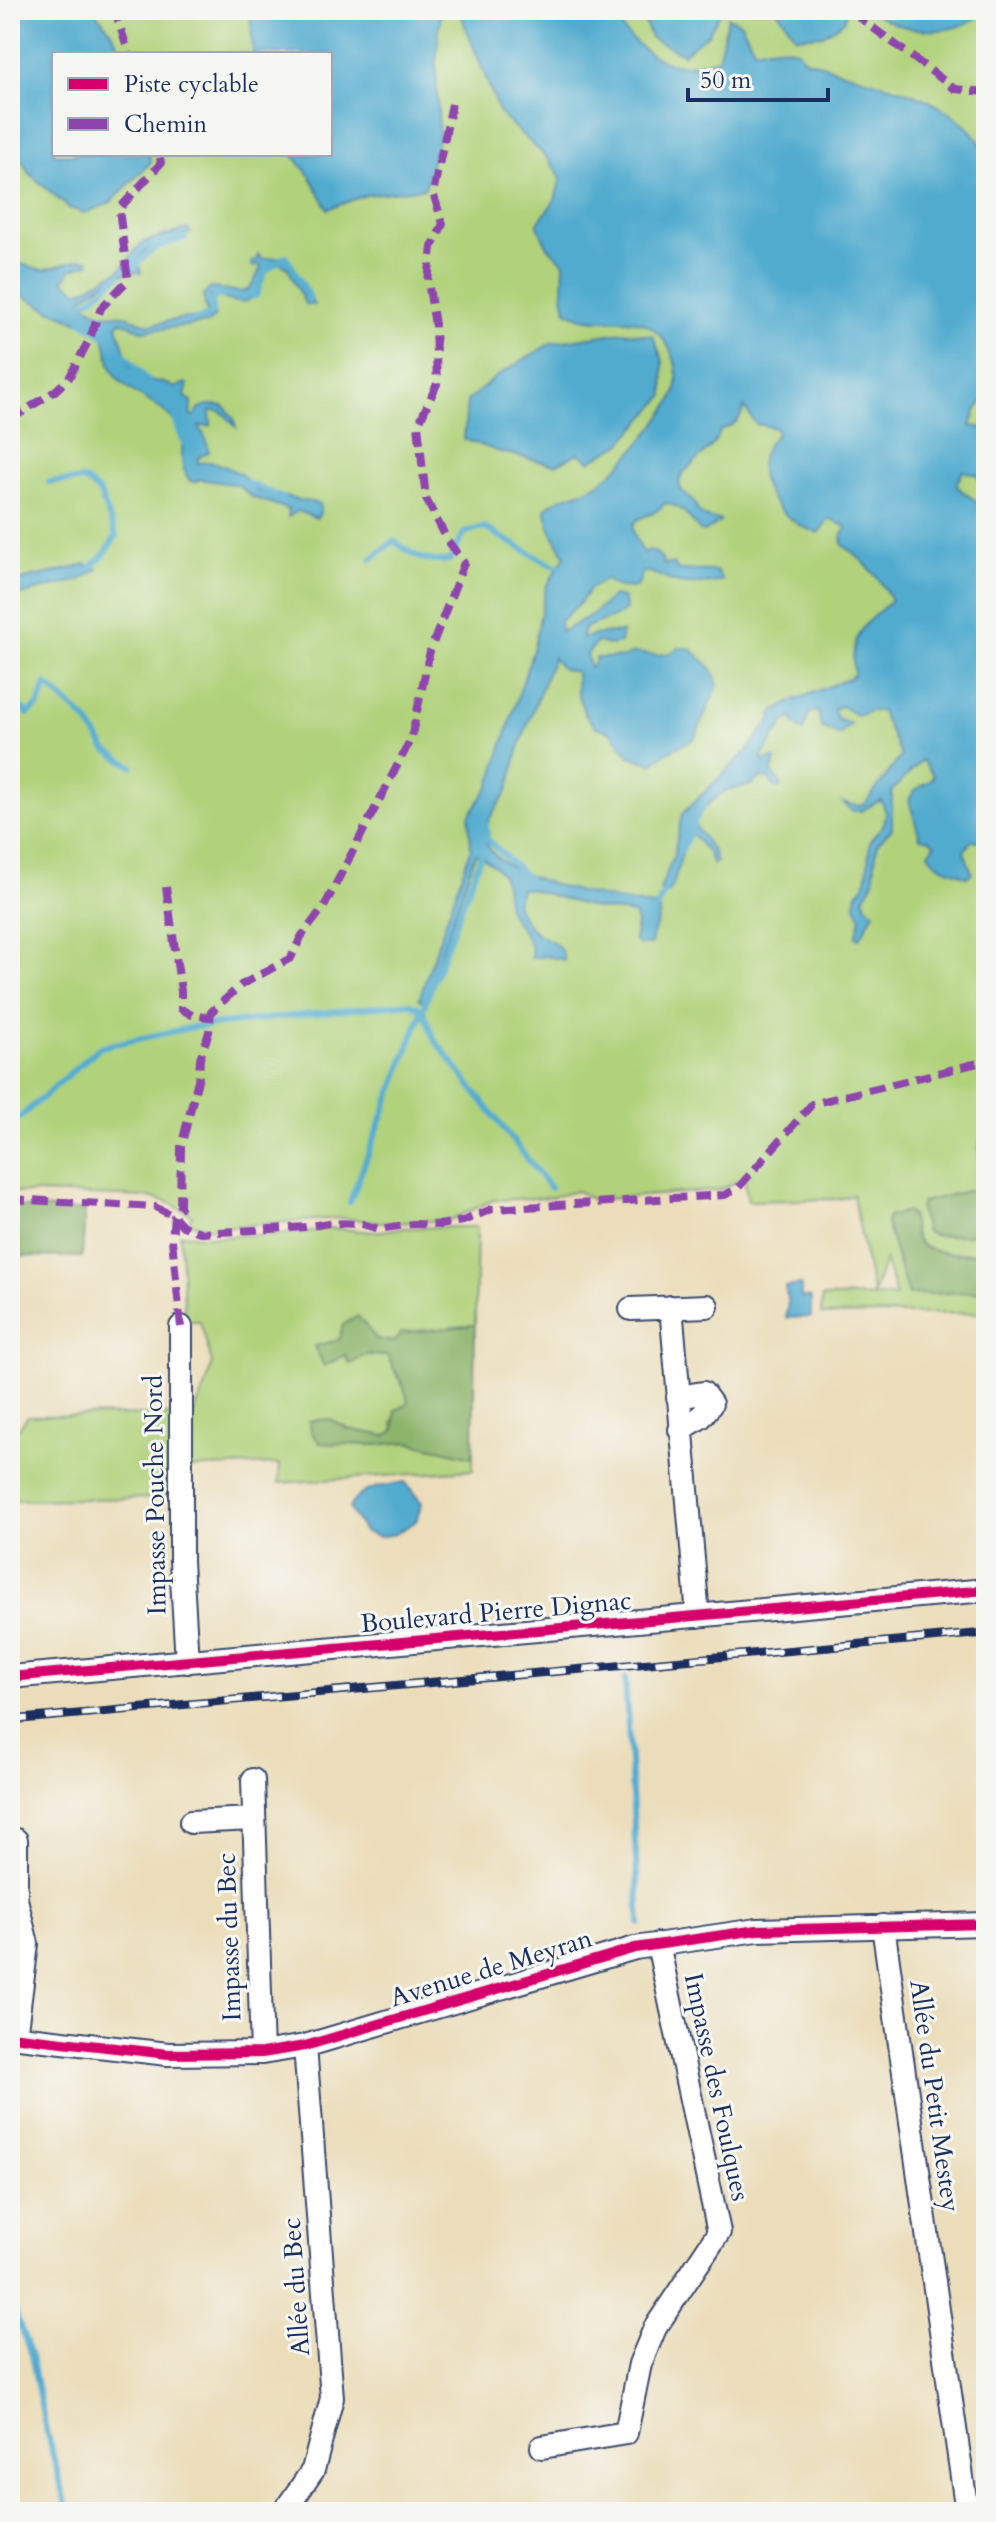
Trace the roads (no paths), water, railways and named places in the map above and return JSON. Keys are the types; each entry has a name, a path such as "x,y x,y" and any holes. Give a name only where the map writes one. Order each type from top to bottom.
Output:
{"street":[{"path":"631,1309 707,1306"},
{"path":"671,1307 698,1616"},
{"name":"Impasse Pouche Nord","path":"181,1327 181,1561 187,1662"},
{"path":"678,1397 703,1393 711,1404 701,1417 680,1430"},
{"name":"Boulevard Pierre Dignac","path":"10,1677 986,1590"},
{"name":"Impasse du Bec","path":"253,1780 262,2053"},
{"name":"Impasse du Bec","path":"191,1822 253,1819"},
{"path":"13,2036 27,1944 16,1899 16,1840"},
{"name":"Avenue de Meyran","path":"13,2036 168,2054 262,2053 305,2046 635,1948 757,1930 986,1924"},
{"name":"Allée du Petit Mestey","path":"883,1926 967,2512"},
{"name":"Impasse des Foulques","path":"542,2447 626,2433 640,2364 655,2328 719,2232 658,1944"},
{"name":"Allée du Bec","path":"284,2512 313,2470 332,2398 305,2046"}],"water":[{"path":"92,10 110,30 119,47 120,52 52,52 52,156 150,156 151,162 110,203 85,213 69,208 29,173 10,139 10,31 20,12"},
{"path":"250,10 441,10 436,64 439,134 425,188 366,195 328,209 310,176 294,156 332,156 332,52 253,52"},
{"path":"459,10 614,10 624,30 642,48 664,61 687,65 718,59 728,17 741,23 754,49 781,47 798,50 805,60 902,90 943,108 975,136 986,154 986,398 977,409 971,426 986,428 986,497 977,475 963,471 956,485 986,514 986,850 979,841 972,840 964,851 972,873 967,877 940,866 932,858 929,853 935,845 930,840 920,838 909,800 914,791 931,780 933,775 922,760 892,791 892,829 877,844 873,883 864,898 866,905 874,912 860,938 856,937 861,917 855,903 857,893 864,886 867,875 870,841 884,824 886,812 881,800 861,811 852,811 843,803 865,804 901,756 881,711 858,716 841,706 834,709 837,719 851,724 839,735 821,727 818,711 809,713 803,732 794,723 793,717 784,723 762,756 764,762 776,760 771,772 782,784 780,788 762,777 751,785 726,790 696,814 693,822 716,862 713,865 708,853 689,830 673,885 669,892 660,890 674,854 682,814 747,751 772,718 772,713 854,674 854,649 860,632 891,601 870,570 842,544 842,535 847,527 829,519 819,533 789,518 777,506 762,478 761,463 766,448 777,434 776,428 756,424 744,407 736,422 721,430 713,445 683,473 679,481 681,490 696,504 701,514 721,521 704,532 700,531 682,510 665,503 638,519 633,530 644,553 648,550 656,553 664,565 673,563 678,570 716,571 723,580 704,584 682,583 643,572 637,587 624,588 606,579 590,589 560,621 561,632 593,614 613,596 623,598 626,610 584,629 581,639 622,632 620,643 609,645 597,642 587,654 590,667 596,658 624,657 633,653 658,655 671,653 678,648 690,648 712,669 718,685 694,739 669,751 652,764 630,756 611,732 596,727 585,715 577,693 576,672 562,669 553,658 518,751 509,786 485,830 492,851 508,865 531,876 558,886 654,906 660,910 651,945 639,945 634,940 637,923 634,914 594,908 521,889 516,903 523,918 538,934 560,948 564,960 546,956 531,958 528,940 508,908 502,875 477,854 424,1002 419,999 471,848 469,816 490,785 534,646 546,587 565,556 551,531 545,509 608,476 665,412 677,381 675,363 668,346 649,326 626,320 582,318 566,311 564,263 547,246 537,224 555,200 561,177 546,157 500,114"},
{"path":"640,10 722,10 708,34 683,54 651,38"},
{"path":"777,10 847,10 844,21 823,35 796,37"},
{"path":"869,10 986,12 958,26 928,30 897,24"},
{"path":"188,229 191,233 166,246 144,252 138,260 141,273 118,276 81,299 102,314 125,315 149,325 184,318 206,318 203,297 210,288 247,290 261,266 253,267 251,262 257,260 258,254 262,259 280,257 287,261 314,305 305,304 288,268 276,261 250,300 239,302 210,296 215,316 208,323 144,331 121,321 117,325 129,365 153,382 175,388 185,383 188,385 185,396 192,402 190,415 194,416 207,405 215,405 224,406 233,417 236,427 222,413 210,411 211,426 199,426 209,452 198,458 198,463 213,462 241,474 257,491 320,504 320,514 316,518 298,511 288,517 288,509 252,497 238,485 199,479 190,481 183,466 179,428 166,413 132,391 117,377 101,331 10,289 10,261 43,270 89,260 89,264 69,270 63,280 81,291 120,270 139,246 147,241"},
{"path":"622,332 653,336 663,361 664,396 621,444 590,461 578,453 556,465 497,451 464,439 467,401 497,376 551,343"},
{"path":"85,564 98,569 80,580 10,595 10,584"},
{"path":"801,1285 801,1297 811,1298 811,1317 786,1318 788,1301 785,1287"},
{"path":"405,1482 422,1503 416,1521 395,1534 378,1537 364,1532 349,1508 354,1501 374,1488"}],"waterway":[{"path":"135,267 151,251 185,238"},
{"path":"248,296 256,296 265,271 286,256 310,298"},
{"path":"78,303 91,299 119,276"},
{"path":"195,320 212,314 213,296 225,296"},
{"path":"81,321 109,338"},
{"path":"122,352 149,382"},
{"path":"174,417 184,443"},
{"path":"49,482 85,480 100,493 116,536 103,556 87,571"},
{"path":"245,482 283,498"},
{"path":"371,559 394,541 420,558 450,560 464,533 483,527 564,569"},
{"path":"10,697 28,714 39,705 46,684 87,721 106,750 132,766"},
{"path":"682,850 704,807"},
{"path":"486,825 487,839 529,880"},
{"path":"350,1202 483,850"},
{"path":"655,912 667,886"},
{"path":"10,1126 100,1047 194,1027 409,1003 423,1010 434,1039 550,1188"},
{"path":"625,1678 640,1924"},
{"path":"10,2299 31,2355 46,2431 69,2512"}],"railway":[{"path":"10,1720 986,1633"}]}
